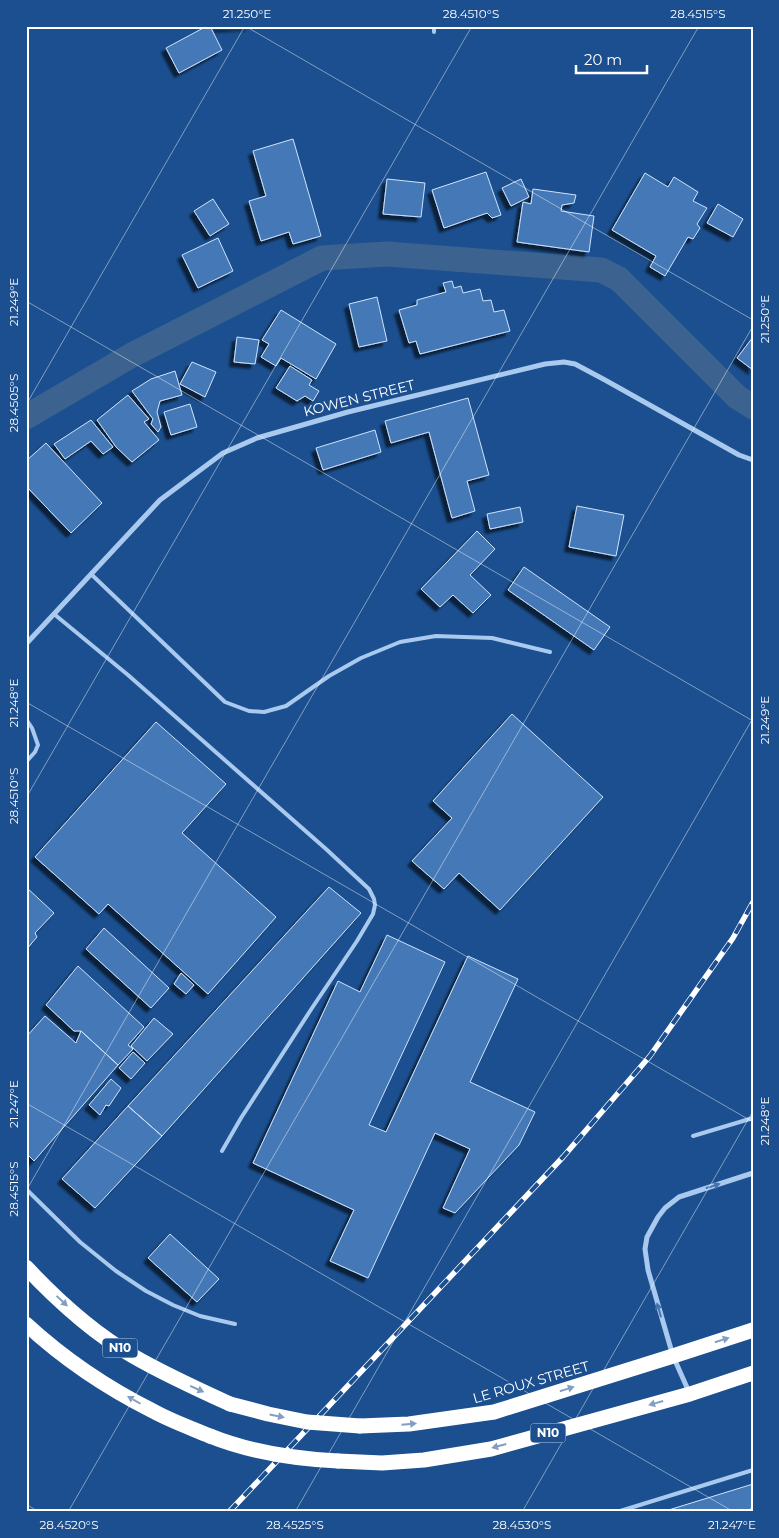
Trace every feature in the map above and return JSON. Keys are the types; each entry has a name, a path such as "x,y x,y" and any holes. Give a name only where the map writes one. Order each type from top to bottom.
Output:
{"highway":[{"name":"LE ROUX STREET","path":"26,1267 85,1322 105,1338 132,1355 180,1381 230,1404 307,1422 360,1426 409,1424 494,1412 753,1330"},
{"name":"N10","path":"26,1324 52,1347 99,1381 153,1411 229,1444 298,1458 338,1461 382,1463 424,1460 491,1449 690,1394 753,1373"}],"street":[{"name":"KOWEN STREET","path":"26,644 160,500 223,453 257,438 348,412 553,362 566,362 580,367 739,455 753,460"},
{"path":"690,1394 673,1356 648,1270 645,1250 652,1226 665,1208 679,1197 753,1173"}],"lane":[{"path":"434,26 434,32"},
{"path":"92,574 225,702 249,711 264,712 286,706 329,676 361,658 400,642 436,636 492,638 550,652"},
{"path":"54,614 128,675 326,849 369,889 374,899 373,914 357,942 312,1008 222,1151"},
{"path":"26,719 32,728 38,745 35,752 26,762"},
{"path":"693,1136 753,1118"},
{"path":"26,1189 80,1242 116,1271 146,1291 200,1316 234,1324"},
{"path":"617,1512 753,1470"}],"building":[{"path":"210,26 222,50 179,73 166,48"},
{"path":"217,26 250,26 217,28"},
{"path":"293,139 321,236 293,244 289,232 261,241 249,201 266,196 253,151"},
{"path":"486,172 501,215 492,218 487,213 444,228 432,190"},
{"path":"645,173 668,187 674,177 698,192 693,201 707,208 697,224 700,228 693,239 688,237 665,276 650,267 656,256 612,230"},
{"path":"387,179 425,183 421,217 383,214"},
{"path":"521,179 529,197 511,206 502,188"},
{"path":"533,189 576,195 574,203 562,205 561,211 594,216 589,252 517,242 523,202 531,204"},
{"path":"213,199 229,224 210,236 194,211"},
{"path":"718,204 743,219 733,237 707,223"},
{"path":"218,238 233,271 198,288 182,255"},
{"path":"452,281 454,288 461,286 463,293 480,289 483,301 491,300 494,312 504,310 510,331 420,354 416,341 409,343 399,310 417,305 417,300 446,292 443,283"},
{"path":"377,297 387,341 359,347 349,304"},
{"path":"281,310 336,344 316,379 281,358 276,366 261,357 269,344 262,340"},
{"path":"237,337 259,340 255,364 234,362"},
{"path":"753,337 753,370 737,358"},
{"path":"192,362 216,372 205,397 180,384"},
{"path":"290,366 312,380 309,385 319,391 313,401 305,396 297,401 276,388"},
{"path":"175,371 182,395 160,401 157,412 161,427 158,432 151,424 153,419 132,391 151,379"},
{"path":"128,395 149,419 144,422 159,440 132,462 116,447 97,420"},
{"path":"468,398 489,475 467,481 475,511 452,518 429,432 391,443 385,421"},
{"path":"190,404 197,427 171,435 164,412"},
{"path":"91,420 113,447 103,454 91,441 65,459 54,444"},
{"path":"375,430 381,452 323,470 316,448"},
{"path":"46,443 102,503 71,533 26,486 26,461"},
{"path":"577,506 624,515 616,556 569,547"},
{"path":"520,507 523,522 490,529 487,514"},
{"path":"477,531 495,549 470,575 491,595 473,613 453,595 440,607 421,589"},
{"path":"524,567 610,627 594,650 508,590"},
{"path":"512,714 603,797 500,910 459,873 444,889 412,861 452,818 433,801"},
{"path":"156,722 226,784 182,833 276,917 208,994 108,904 99,914 35,857"},
{"path":"26,887 54,913 35,933 37,937 26,950"},
{"path":"329,887 361,913 162,1136 128,1106"},
{"path":"104,928 169,988 151,1008 86,949"},
{"path":"387,935 445,962 369,1125 386,1132 468,956 518,979 470,1082 535,1112 519,1145 455,1213 443,1208 470,1149 435,1133 368,1278 330,1261 354,1210 253,1163 338,981 360,992"},
{"path":"78,966 144,1027 128,1045 133,1049 118,1065 81,1031 74,1031 46,1005"},
{"path":"181,973 194,985 186,994 174,984"},
{"path":"45,1016 76,1043 81,1031 118,1065 34,1161 26,1153 26,1037"},
{"path":"154,1018 173,1034 147,1061 131,1046"},
{"path":"133,1052 145,1063 131,1079 119,1068"},
{"path":"111,1079 121,1088 109,1106 106,1105 100,1115 89,1105"},
{"path":"128,1106 162,1136 95,1208 62,1179"},
{"path":"170,1234 219,1279 197,1302 148,1258"},
{"path":"753,1484 753,1512 662,1512"}],"waterway":[{"path":"26,417 132,355 322,258 387,254 601,270 619,279 737,397 753,407"}],"railway":[{"path":"229,1512 563,1157 650,1056 733,938 753,902"}]}
